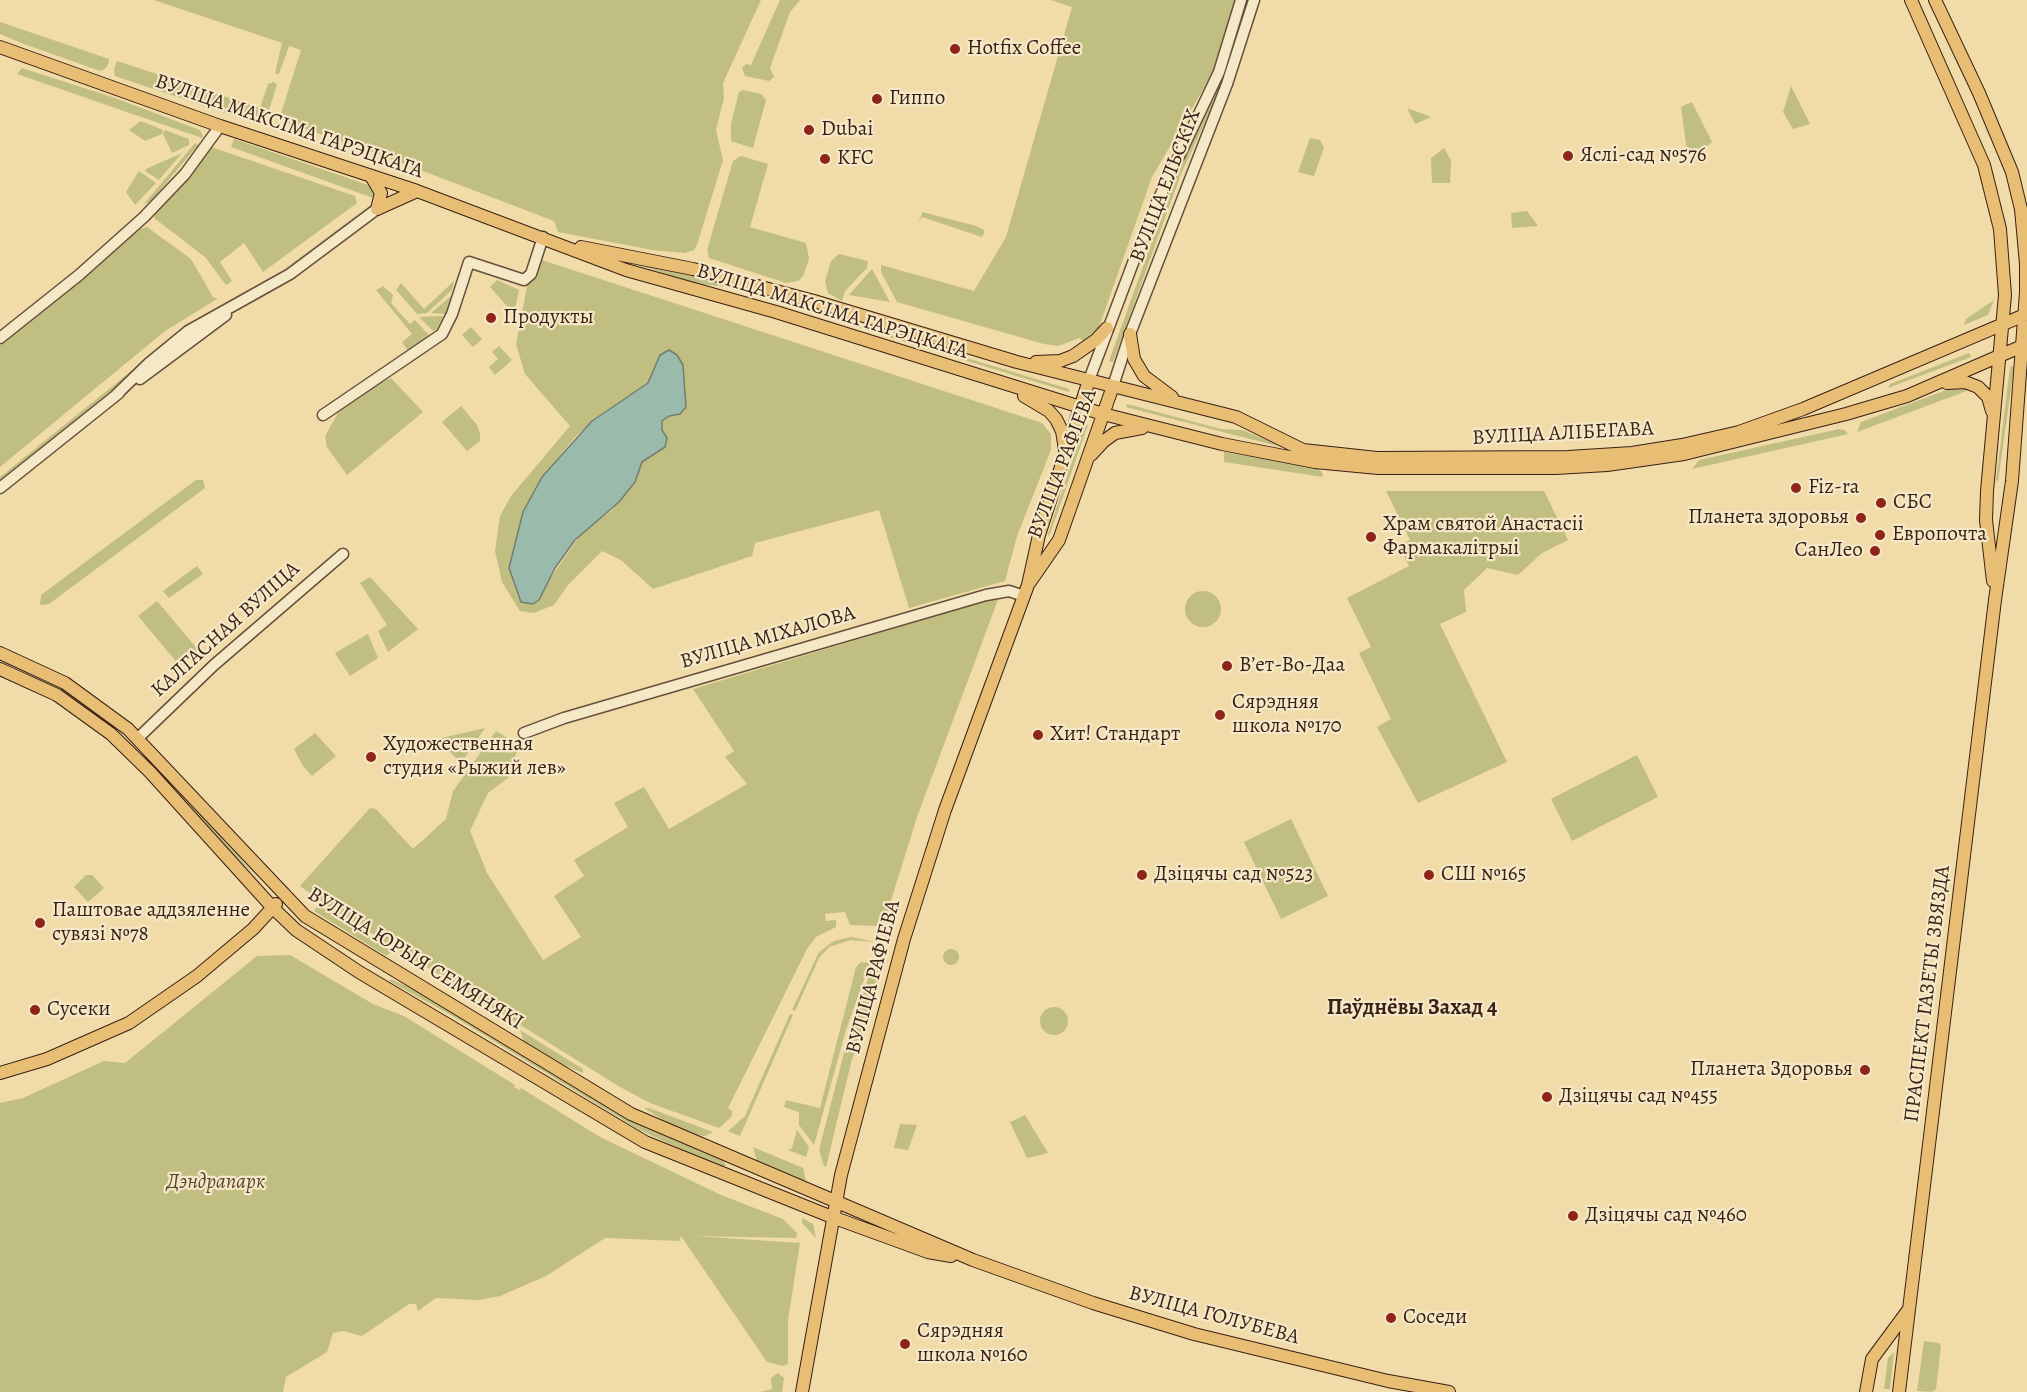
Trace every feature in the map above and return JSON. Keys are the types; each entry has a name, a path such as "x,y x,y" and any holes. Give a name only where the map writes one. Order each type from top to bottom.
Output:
{"main road":[{"name":"ПРАСПЕКТ ГАЗЕТЫ ЗВЯЗДА","path":"1911,0 1984,165 1995,199 2003,260 2003,324 1986,520 1995,600"},
{"name":"ПРАСПЕКТ ГАЗЕТЫ ЗВЯЗДА","path":"1899,1392 1995,600 2012,481 2025,345 2027,265 2021,209 2012,172 1979,93 1935,0"},
{"name":"ВУЛІЦА МАКСІМА ГАРЭЦКАГА","path":"0,46 220,126 417,191 626,270 808,322 1085,409"},
{"path":"371,176 381,193 377,209"},
{"path":"377,209 417,191"},
{"name":"ВУЛІЦА МАКСІМА ГАРЭЦКАГА","path":"564,245 601,249 693,269 814,301 1017,362 1089,380"},
{"path":"808,322 814,301"},
{"name":"ВУЛІЦА АЛІБЕГАВА","path":"1089,380 1236,417 1303,450 1326,454 1456,459 1568,457 1632,453 1682,445 1749,428 1803,409 2025,314"},
{"path":"1017,362 1048,362 1074,356 1096,340 1107,328"},
{"path":"1130,334 1134,359 1144,376 1183,404"},
{"name":"ВУЛІЦА АЛІБЕГАВА","path":"1085,409 1266,453 1335,465 1378,468 1566,468 1607,465 1684,454 1846,414 1937,384 2025,345"},
{"name":"ВУЛІЦА РАФІЕВА","path":"802,1392 832,1217 916,898 945,810 1026,590 1038,535 1065,457 1085,409 1089,380"},
{"path":"1937,384 1965,382 1978,387 1988,397 1993,421"},
{"path":"1008,386 1049,411 1056,419 1065,441 1065,457"},
{"name":"ВУЛІЦА РАФІЕВА","path":"1026,590 1059,540 1113,386"},
{"path":"1084,466 1098,446 1110,436 1130,428 1152,427"},
{"name":"ВУЛІЦА ЮРЫЯ СЕМЯНЯКІ","path":"0,653 71,686 138,738 305,916 631,1114 836,1200"},
{"name":"ВУЛІЦА ЮРЫЯ СЕМЯНЯКІ","path":"0,669 57,695 118,740 150,772 273,908 296,930 333,955 621,1129 674,1156 832,1217"},
{"path":"0,1073 47,1059 129,1023 198,976 253,929 284,896"},
{"name":"ВУЛІЦА ГОЛУБЕВА","path":"836,1200 973,1260 1093,1303 1194,1334 1388,1381 1449,1392"},
{"name":"ВУЛІЦА ГОЛУБЕВА","path":"832,1217 928,1252 973,1260"},
{"path":"1866,1392 1872,1359 1910,1308"}],"street":[{"name":"ВУЛІЦА ЕЛЬСКІХ","path":"1089,380 1151,214 1219,72 1241,0"},
{"name":"ВУЛІЦА ЕЛЬСКІХ","path":"1113,386 1130,334 1227,84 1254,0"},
{"path":"0,338 79,275 144,217 185,174 220,126"},
{"path":"0,488 116,395 149,363 188,331 298,269 377,209"},
{"path":"323,415 442,334 452,314 469,262 524,280 531,274 543,237"},
{"name":"КАЛГАСНАЯ ВУЛІЦА","path":"138,738 212,667 343,554"},
{"name":"ВУЛІЦА МІХАЛОВА","path":"524,733 564,718 986,595 1026,590"}],"green space":[{"path":"154,0 761,0 723,83 724,98 716,130 723,160 697,245 694,250 685,253 652,250 558,232 554,221 381,155 279,120 301,50 289,46 279,74 275,74 282,43"},
{"path":"780,0 800,0 790,12 770,68 774,77 769,81 745,76 742,68 746,64 751,65"},
{"path":"1051,0 1235,0 1218,64 1152,177 1099,327 1083,342 1080,338 1058,346 897,302 881,272 881,265 974,291 1006,237 1072,7"},
{"path":"0,22 109,59 109,62 106,68 100,71 24,44 0,34"},
{"path":"117,61 260,108 268,84 274,82 277,85 266,119 246,113 237,117 115,76 114,69"},
{"path":"22,68 112,97 200,130 203,136 202,138 17,74"},
{"path":"1219,80 1222,85 1181,174 1113,362 1109,361 1177,172"},
{"path":"1791,86 1810,124 1793,129 1783,112"},
{"path":"743,90 761,94 766,100 753,148 731,141 731,124 739,92"},
{"path":"1692,102 1712,142 1703,149 1687,151 1681,107"},
{"path":"1407,108 1431,117 1415,124"},
{"path":"141,121 163,130 162,134 145,141 129,130"},
{"path":"165,130 189,139 189,145 172,153 163,134"},
{"path":"1310,138 1320,140 1324,148 1314,176 1298,172"},
{"path":"234,139 368,185 373,189 376,199 231,147"},
{"path":"195,143 198,145 151,201 144,204"},
{"path":"211,147 355,196 357,203 263,272 244,243 220,262 232,281 226,285 205,257 154,218 155,213"},
{"path":"1444,148 1451,160 1450,183 1432,183 1431,158"},
{"path":"182,153 159,180 145,171 146,169"},
{"path":"741,156 768,164 750,227 806,243 809,259 803,276 798,281 786,283 709,258 707,250 733,161"},
{"path":"139,171 156,183 135,205 126,192"},
{"path":"372,204 373,206 286,270 286,268"},
{"path":"1527,211 1538,226 1512,228 1511,213"},
{"path":"923,212 976,226 984,230 984,233 982,237 922,217 918,223"},
{"path":"147,227 191,259 213,297 217,299 165,331 0,467 0,345 140,229"},
{"path":"839,254 868,261 867,268 845,291 842,301 828,293 825,281 831,261"},
{"path":"542,260 1042,423 1051,434 1051,450 1017,536 1005,581 909,608 879,510 755,543 752,556 653,589 621,560 602,551 568,585 554,605 534,613 520,611 502,582 495,551 500,516 511,496 570,426 525,374 516,344 528,282","holes":["662,352 684,387 686,407 680,414 669,416 662,421 662,430 667,438 661,450 642,462 635,482 611,511 583,531 549,580 518,597 509,568 523,512 542,477 575,437 598,416 648,383"]},
{"path":"626,261 705,276 784,299 787,302 734,288 694,283"},
{"path":"872,269 890,302 849,295"},
{"path":"497,280 519,290 514,314 490,287"},
{"path":"454,281 452,290 427,313 417,314 396,290 401,283 424,309"},
{"path":"383,286 393,295 391,303 410,324 415,320 429,335 408,351 402,342 412,334 376,290"},
{"path":"452,295 445,314 431,313"},
{"path":"1994,300 1988,315 1964,325 1966,319"},
{"path":"443,316 437,329 433,331 419,317"},
{"path":"844,321 1069,389 1069,392 843,323"},
{"path":"471,327 482,339 473,347 462,335"},
{"path":"499,346 512,360 495,375 489,367 498,359 492,352"},
{"path":"1969,353 1971,357 1888,388 1890,384"},
{"path":"151,355 119,385 0,481 0,477"},
{"path":"2010,367 2014,367 1998,482 1996,480"},
{"path":"391,378 423,412 347,475 327,447 325,436 338,413 372,387"},
{"path":"1957,386 1972,389 1857,432 1861,422"},
{"path":"1127,404 1221,429 1242,430 1289,449 1126,407"},
{"path":"461,406 477,425 480,434 480,441 467,451 442,422"},
{"path":"1084,424 1088,425 1049,537 1048,534"},
{"path":"1839,429 1845,430 1848,434 1692,469 1699,460"},
{"path":"1224,452 1316,467 1322,472 1323,477 1224,462"},
{"path":"196,480 203,480 205,488 49,604 40,605 41,595"},
{"path":"1386,491 1544,491 1568,540 1542,553 1518,575 1487,568 1464,590 1466,612 1440,624 1507,762 1418,803 1377,727 1391,719 1359,653 1371,647 1347,598 1409,566 1399,546 1410,540"},
{"path":"197,566 203,574 169,598 163,591"},
{"path":"370,577 418,629 388,652 378,631 387,625 360,583"},
{"path":"1203,591 1216,596 1221,609 1216,622 1203,627 1190,622 1185,609 1190,596"},
{"path":"999,597 918,814 883,926 850,925 845,912 825,914 826,921 836,920 836,927 816,937 807,949 728,1108 732,1111 732,1116 719,1128 650,1103 620,1087 427,965 420,964 300,886 370,808 376,809 413,849 446,819 453,791 496,731 519,745 508,778 488,793 470,831 487,873 543,960 581,937 554,896 584,876 574,860 628,827 614,803 644,787 669,829 747,784 725,757 734,751 693,689"},
{"path":"157,601 199,651 180,666 138,616"},
{"path":"368,634 378,658 350,676 335,653"},
{"path":"0,660 61,688 121,732 60,690"},
{"path":"485,728 461,763 437,739"},
{"path":"315,733 336,756 312,776 303,766 294,749"},
{"path":"126,736 171,782 259,879 214,835"},
{"path":"1637,755 1658,797 1572,841 1551,799"},
{"path":"1291,819 1328,896 1281,919 1244,842"},
{"path":"86,875 92,875 104,888 88,902 74,887"},
{"path":"317,907 321,907 392,951 386,956 314,911"},
{"path":"851,937 875,942 850,940 829,947 819,958 795,1011 792,1010 819,952 834,941"},
{"path":"948,949 954,949 959,957 957,963 948,965 943,960 943,954"},
{"name":"Дэндрапарк","path":"290,955 373,1004 404,1016 515,1085 514,1087 520,1090 521,1088 600,1137 721,1195 783,1219 797,1233 796,1238 695,1236 800,1243 788,1320 788,1364 783,1366 767,1362 681,1236 680,1241 605,1238 546,1276 500,1296 479,1300 436,1298 418,1311 416,1304 409,1304 362,1336 343,1331 333,1333 327,1352 286,1377 283,1392 0,1392 0,1103 23,1098 104,1061 125,1063 257,956"},
{"path":"861,962 870,963 846,1030 814,1145 799,1125 799,1112 784,1107 786,1100 820,1108 856,967"},
{"path":"873,964 879,970 878,977 864,1030 852,1059 826,1167 819,1150 846,1045"},
{"path":"390,979 416,990 632,1122 723,1161 726,1165 723,1167 699,1158 638,1129 451,1015 389,981"},
{"path":"1054,1007 1064,1011 1068,1021 1064,1031 1054,1035 1044,1031 1040,1021 1044,1011"},
{"path":"790,1014 793,1015 740,1136 728,1131 745,1116"},
{"path":"520,1030 583,1069 583,1073 559,1063 524,1042"},
{"path":"644,1108 713,1132 705,1136 695,1135 666,1122"},
{"path":"1025,1115 1048,1153 1027,1158 1010,1122"},
{"path":"900,1124 917,1125 908,1150 894,1148"},
{"path":"797,1130 809,1147 806,1157 788,1150 792,1148"},
{"path":"753,1147 803,1168 806,1181 757,1161"},
{"path":"802,1218 813,1224 816,1238 802,1223"},
{"path":"1924,1341 1939,1343 1941,1346 1936,1389 1932,1392 1917,1391"},
{"path":"1894,1352 1890,1389 1884,1389 1888,1358"},
{"path":"778,1373 784,1378 782,1392 760,1392 772,1389 771,1378"}],"shaded area":[{"path":"669,350 677,355 683,365 686,407 680,414 669,416 662,421 662,430 667,438 665,447 642,462 635,482 619,502 575,540 555,568 539,600 533,604 521,602 509,568 523,512 542,477 592,421 648,383 660,355"}],"place":[{"name":"Hotfix Coffee","path":"955,49"},
{"name":"Гиппо","path":"877,99"},
{"name":"Dubai","path":"809,130"},
{"name":"Яслі-сад №576","path":"1568,156"},
{"name":"KFC","path":"825,159"},
{"name":"Продукты","path":"491,318"},
{"name":"Fiz-ra","path":"1796,488"},
{"name":"СБС","path":"1881,503"},
{"name":"Планета здоровья","path":"1861,518"},
{"name":"Европочта","path":"1880,535"},
{"name":"Храм святой Анастасіі Фармакалітрыі","path":"1371,537"},
{"name":"СанЛео","path":"1875,551"},
{"name":"Вʼет-Во-Даа","path":"1227,666"},
{"name":"Сярэдняя школа №170","path":"1220,715"},
{"name":"Хит! Стандарт","path":"1038,735"},
{"name":"Художественная студия «Рыжий лев»","path":"371,757"},
{"name":"Дзіцячы сад №523","path":"1142,875"},
{"name":"СШ №165","path":"1429,875"},
{"name":"Паштовае аддзяленне сувязі №78","path":"40,923"},
{"name":"Сусеки","path":"35,1010"},
{"name":"Планета Здоровья","path":"1865,1070"},
{"name":"Дзіцячы сад №455","path":"1547,1097"},
{"name":"Дзіцячы сад №460","path":"1573,1216"},
{"name":"Соседи","path":"1391,1318"},
{"name":"Сярэдняя школа №160","path":"905,1344"}],"district":[{"name":"Паўднёвы Захад 4","path":"1412,1009"}]}
